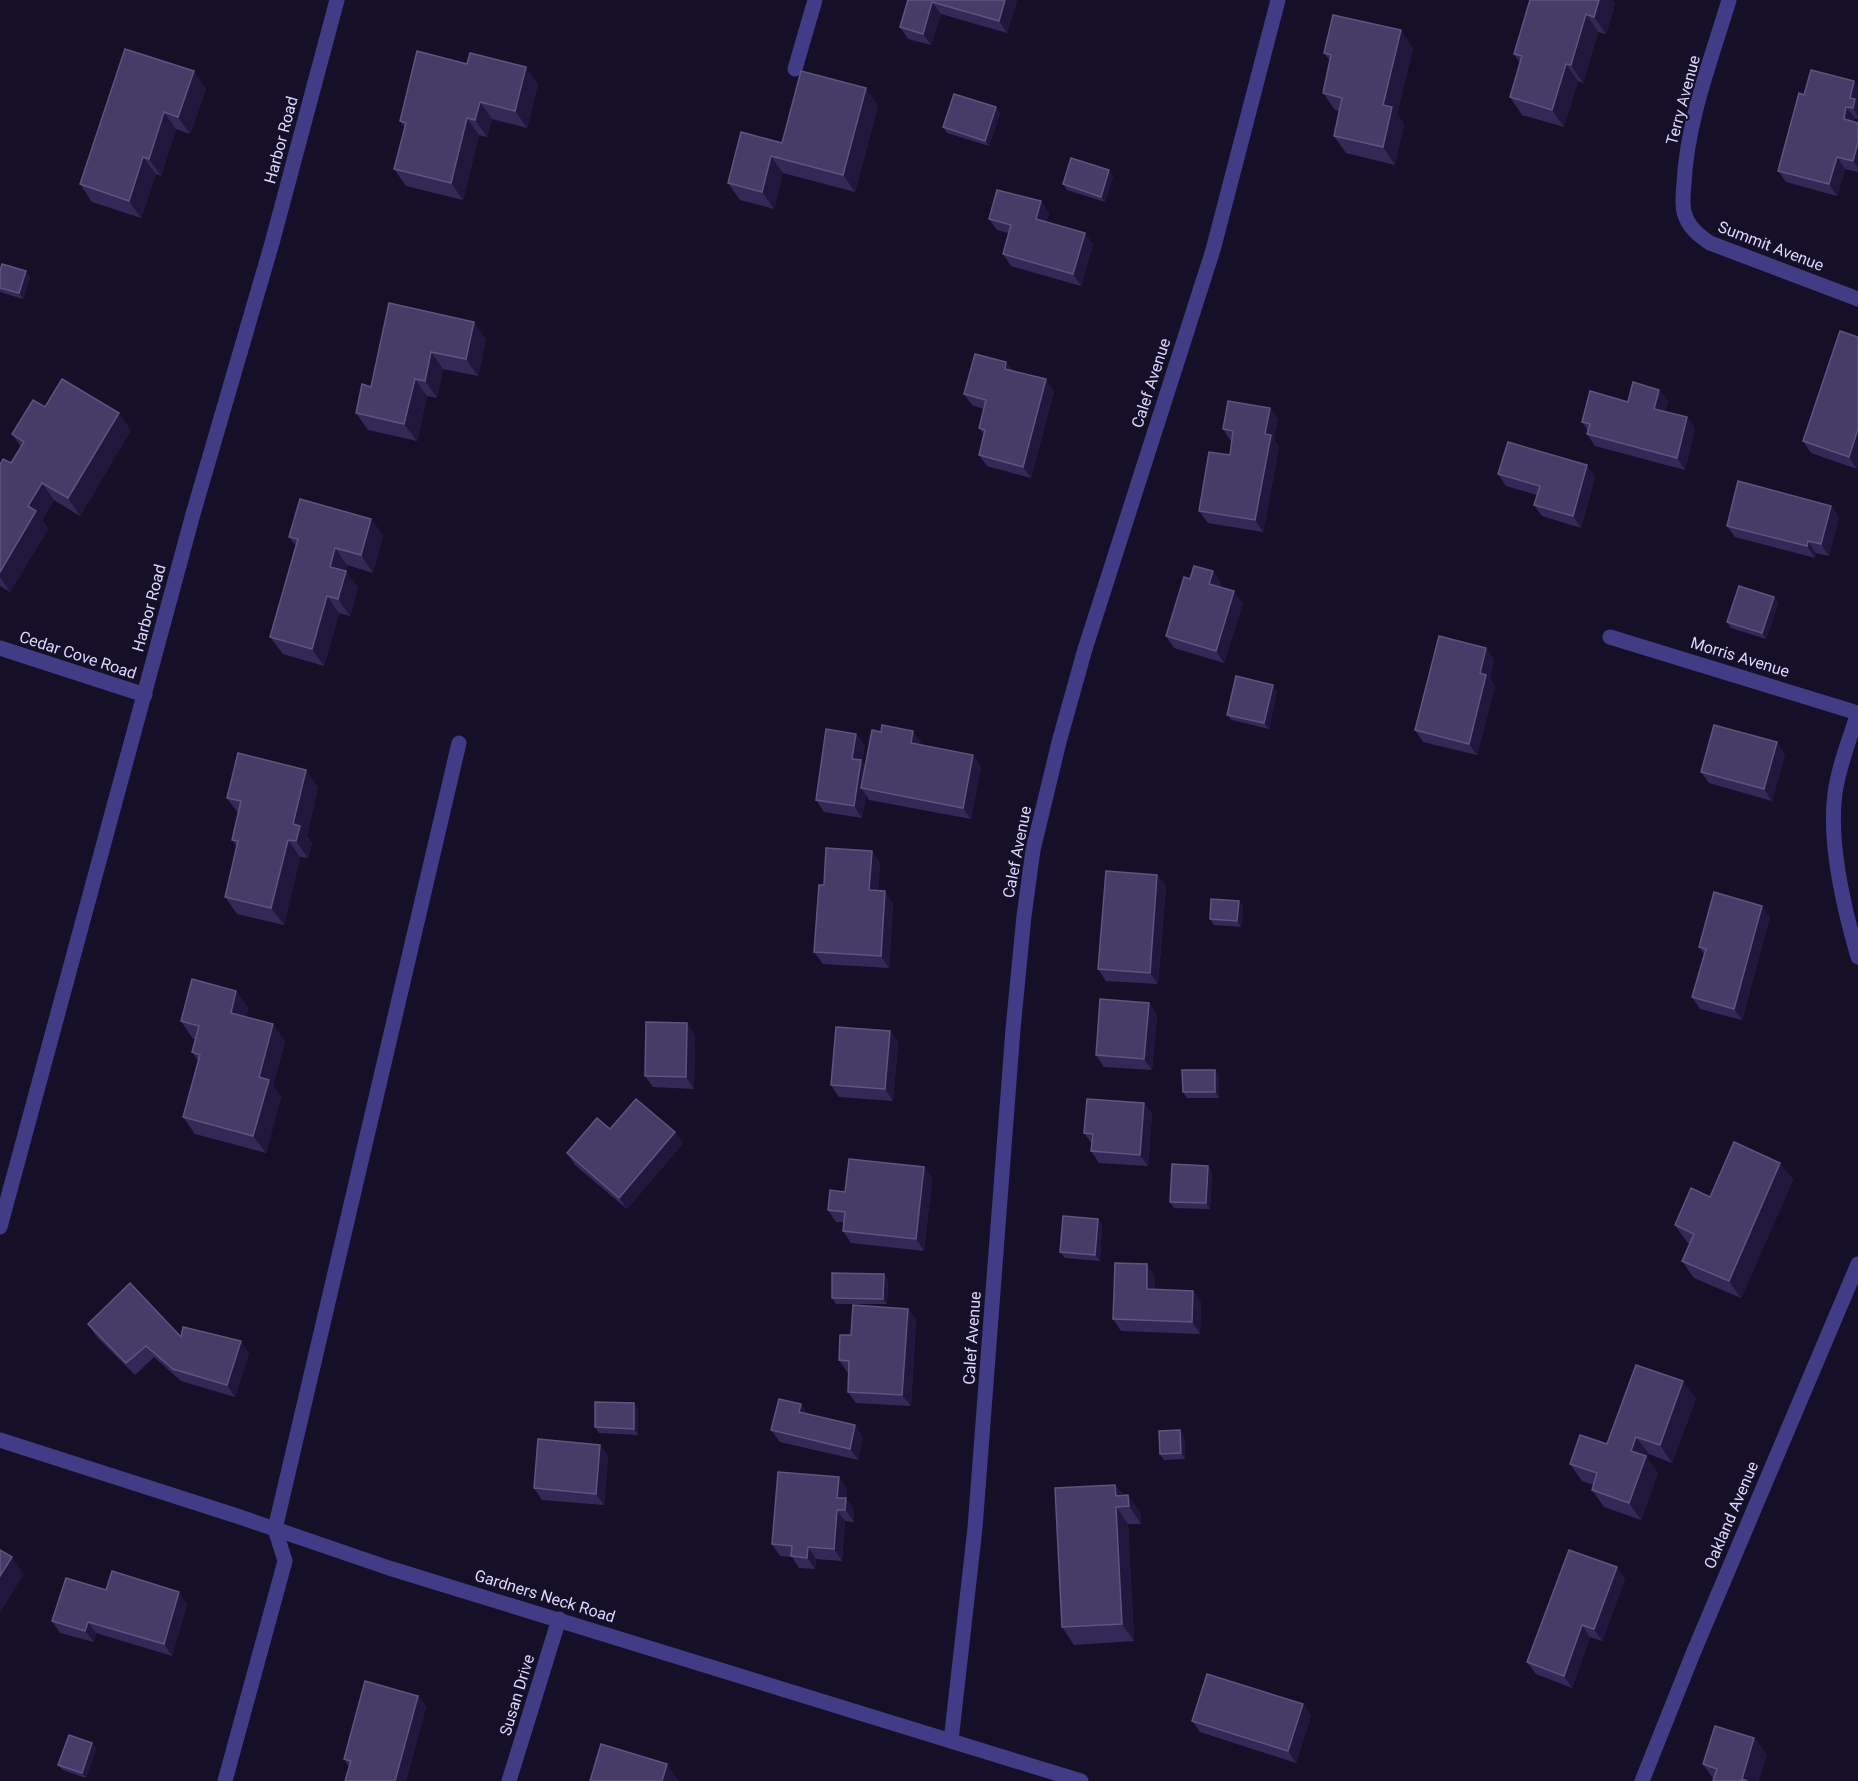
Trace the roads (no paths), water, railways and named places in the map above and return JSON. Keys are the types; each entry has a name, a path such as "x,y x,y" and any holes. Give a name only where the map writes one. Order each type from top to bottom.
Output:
{"street":[{"name":"Harbor Road","path":"0,1227 193,514 273,243 337,0"},
{"path":"795,69 815,0"},
{"name":"Calef Avenue","path":"951,1742 975,1527 1013,1029 1033,850 1059,742 1085,649 1213,250 1278,0"},
{"name":"Terry Avenue","path":"1684,211 1684,171 1691,127 1729,0"},
{"name":"Summit Avenue","path":"1684,211 1689,224 1697,234 1710,243 1858,299"},
{"name":"Morris Avenue","path":"1611,637 1858,713"},
{"name":"Cedar Cove Road","path":"0,648 145,695"},
{"path":"1858,713 1843,758 1835,794 1834,825 1844,909 1858,957"},
{"path":"225,1781 285,1561 275,1529 459,743"},
{"name":"Oakland Avenue","path":"1642,1781 1717,1596 1858,1264"},
{"name":"Gardners Neck Road","path":"0,1440 389,1568 1081,1781"},
{"name":"Susan Drive","path":"508,1781 560,1619"}]}
